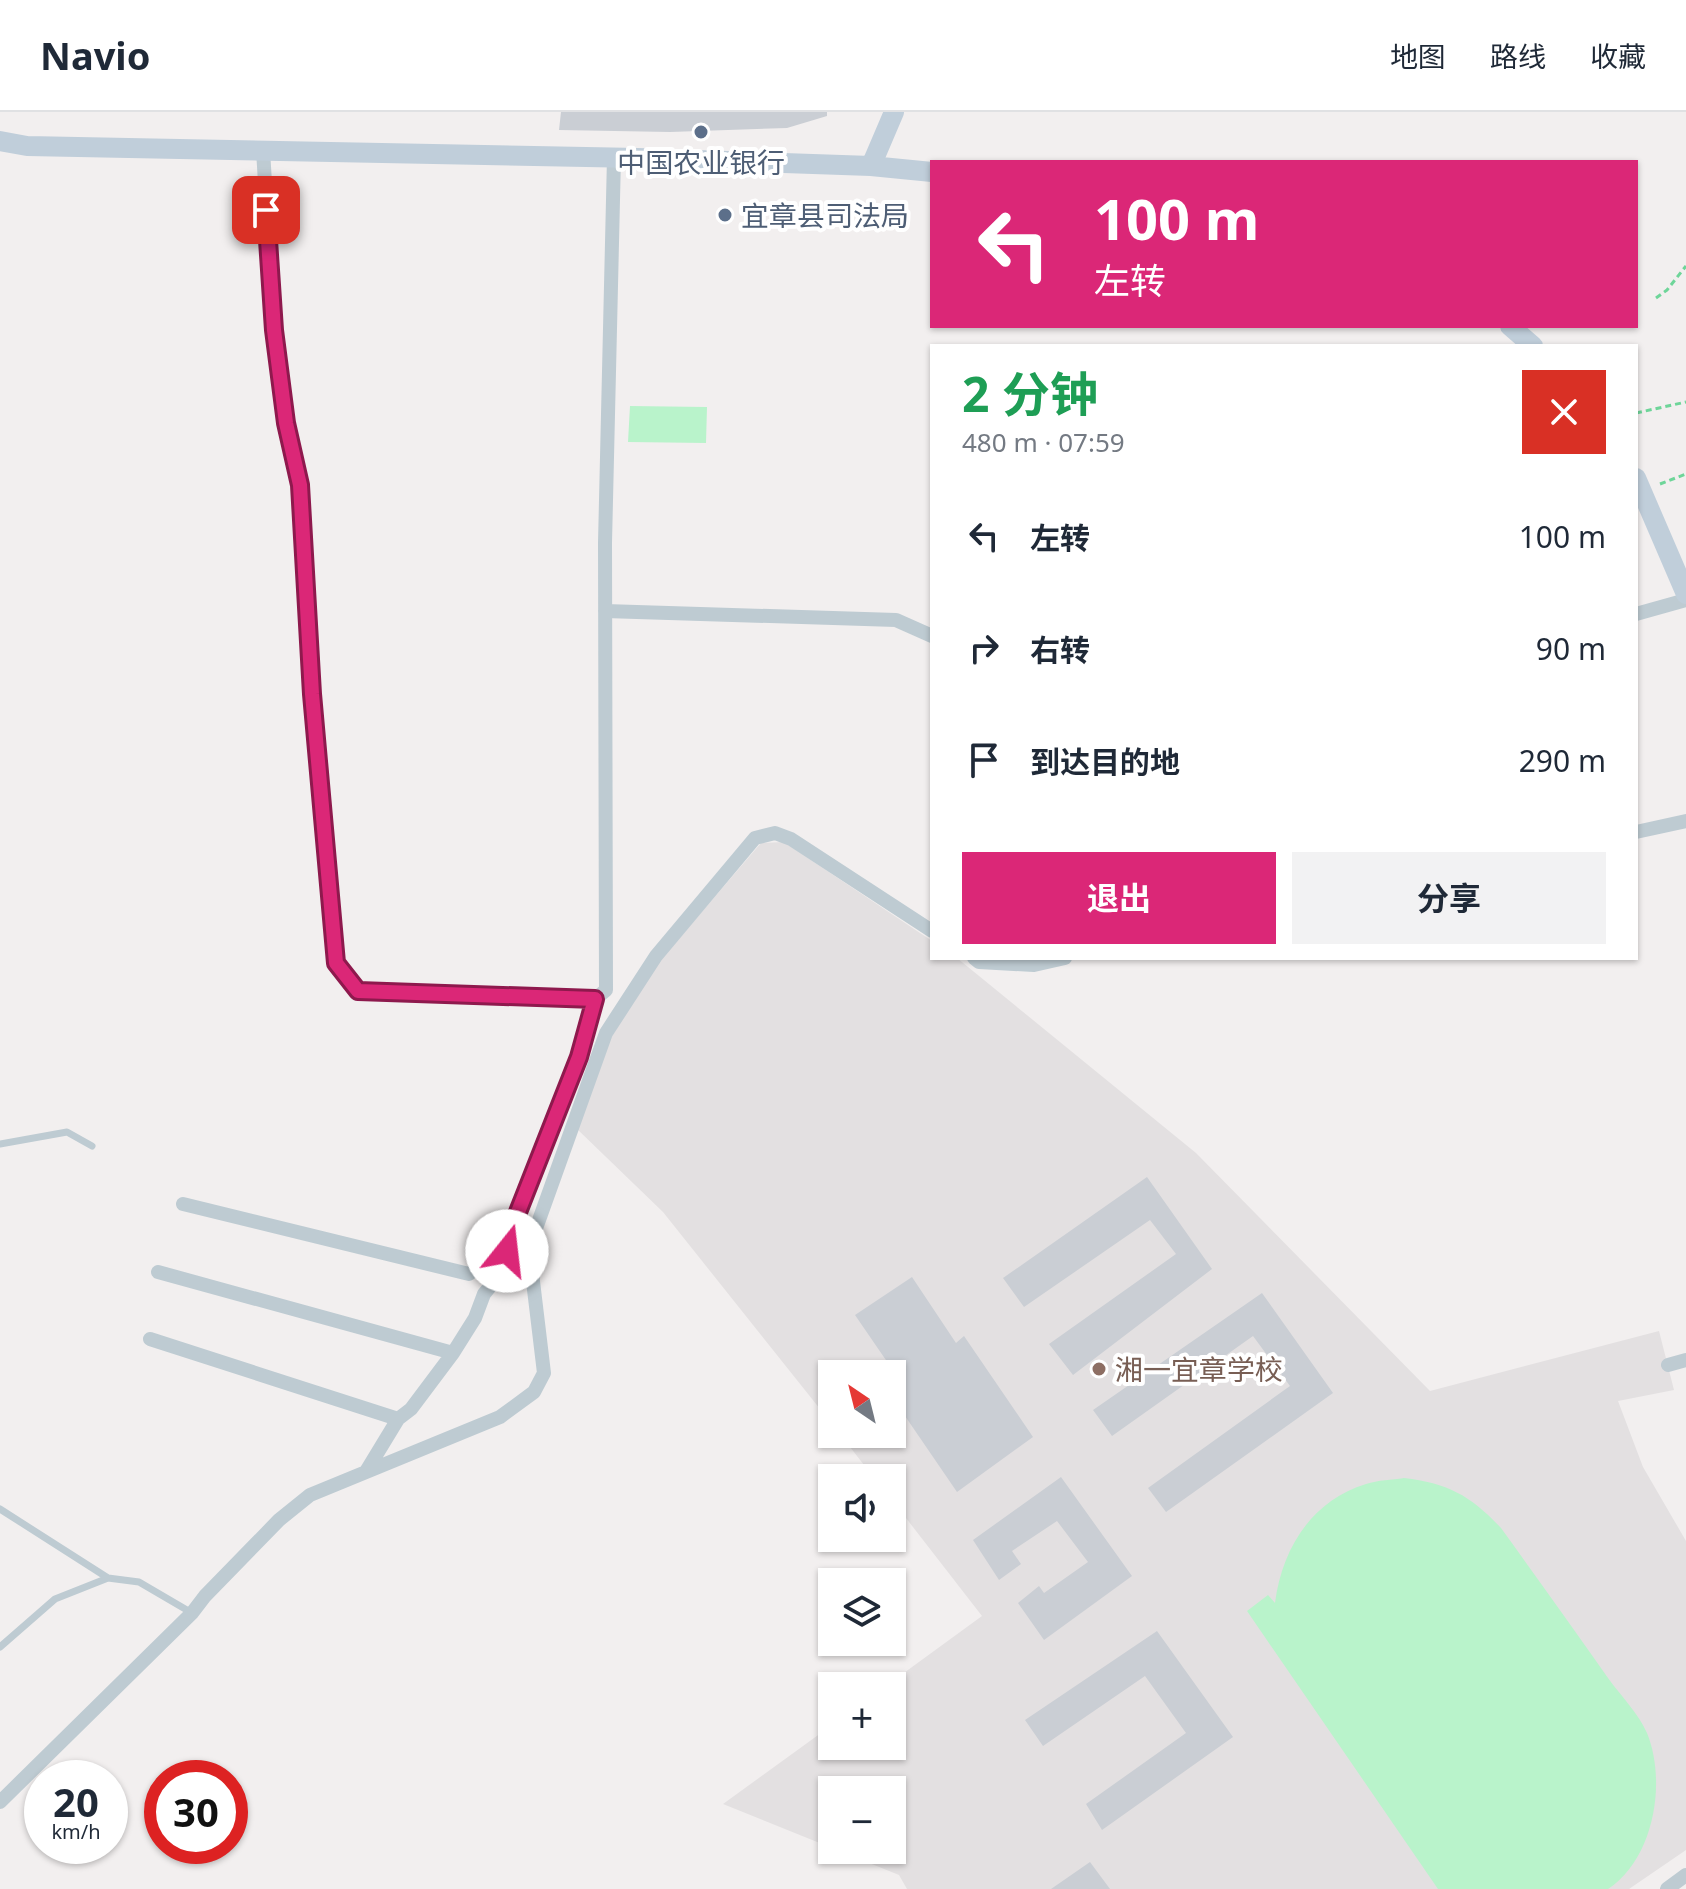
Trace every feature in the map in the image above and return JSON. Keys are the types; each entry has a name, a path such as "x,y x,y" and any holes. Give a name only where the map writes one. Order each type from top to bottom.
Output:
{"main road":[{"path":"871,166 894,112"},
{"path":"0,141 27,146 614,157 871,166 930,172"},
{"path":"1512,328 1531,344"},
{"path":"1639,485 1686,597"}],"street":[{"path":"263,150 274,330 286,423 300,485 312,694 336,963 358,991 595,999"},
{"path":"367,1470 398,1419 411,1409 453,1353 475,1318 484,1294 501,1273 514,1229 579,1057 595,999 606,990 605,611 614,157"},
{"path":"1638,613 1686,597"},
{"path":"605,611 896,620 930,635"},
{"path":"1638,832 1686,821"},
{"path":"0,1802 192,1613 279,1520 310,1495 500,1417 534,1392 544,1373 529,1248 606,1033 656,956 755,838 775,833 791,839 930,930"},
{"path":"976,960 1034,962"},
{"path":"183,1204 469,1274 494,1255 514,1229"},
{"path":"158,1272 453,1353"},
{"path":"150,1339 398,1419"},
{"path":"1668,1365 1686,1360"},
{"path":"1667,1889 1686,1875"}],"lane":[{"path":"0,1144 67,1132 92,1146"},
{"path":"0,1509 108,1578 139,1582 192,1613"},
{"path":"0,1647 55,1599 108,1578"}],"path":[{"path":"1656,298 1667,290 1686,266"},
{"path":"1638,413 1686,402"},
{"path":"1639,485 1686,474"}],"shaded area":[{"name":"湘一宜章学校","path":"784,842 930,940 930,960 959,960 1196,1153 1430,1391 1659,1331 1674,1390 1618,1401 1643,1467 1686,1541 1686,1850 1629,1889 907,1889 899,1875 872,1864 906,1864 906,1776 818,1776 818,1842 723,1804 818,1735 818,1760 906,1760 905,1672 982,1616 906,1518 906,1464 863,1464 851,1448 906,1448 906,1360 818,1360 818,1406 663,1212 576,1128 606,1040 651,971 761,843"}],"green space":[{"path":"630,406 707,407 706,443 628,442"},
{"path":"1404,1478 1434,1483 1458,1493 1501,1528 1644,1726 1656,1774 1652,1818 1636,1859 1624,1876 1608,1889 1438,1889 1247,1611 1268,1595 1275,1603 1284,1564 1292,1546 1302,1530 1330,1502 1366,1484"}],"building":[{"path":"561,112 827,112 827,116 787,128 670,132 559,130"},
{"path":"1147,1177 1212,1269 1073,1375 1049,1344 1176,1254 1150,1220 1024,1307 1003,1278"},
{"path":"912,1277 956,1343 964,1336 1033,1437 957,1492 906,1417 906,1360 886,1360 855,1315"},
{"path":"1262,1293 1333,1393 1166,1512 1148,1488 1290,1386 1253,1336 1112,1436 1093,1410"},
{"path":"1061,1477 1132,1576 1044,1640 1018,1603 1039,1586 1044,1593 1088,1562 1057,1521 1012,1551 1021,1564 999,1580 973,1540"},
{"path":"1157,1631 1233,1737 1102,1830 1086,1804 1186,1733 1145,1676 1043,1746 1025,1720"},
{"path":"1090,1862 1110,1889 1051,1889"}],"place":[{"name":"中国农业银行","path":"701,132"},
{"name":"宜章县司法局","path":"725,215"},
{"name":"湘一宜章学校","path":"1099,1369"}],"route":[{"path":"266,210 274,330 286,423 300,485 312,694 336,963 358,991 595,999 579,1057 518,1212 507,1251"}]}
